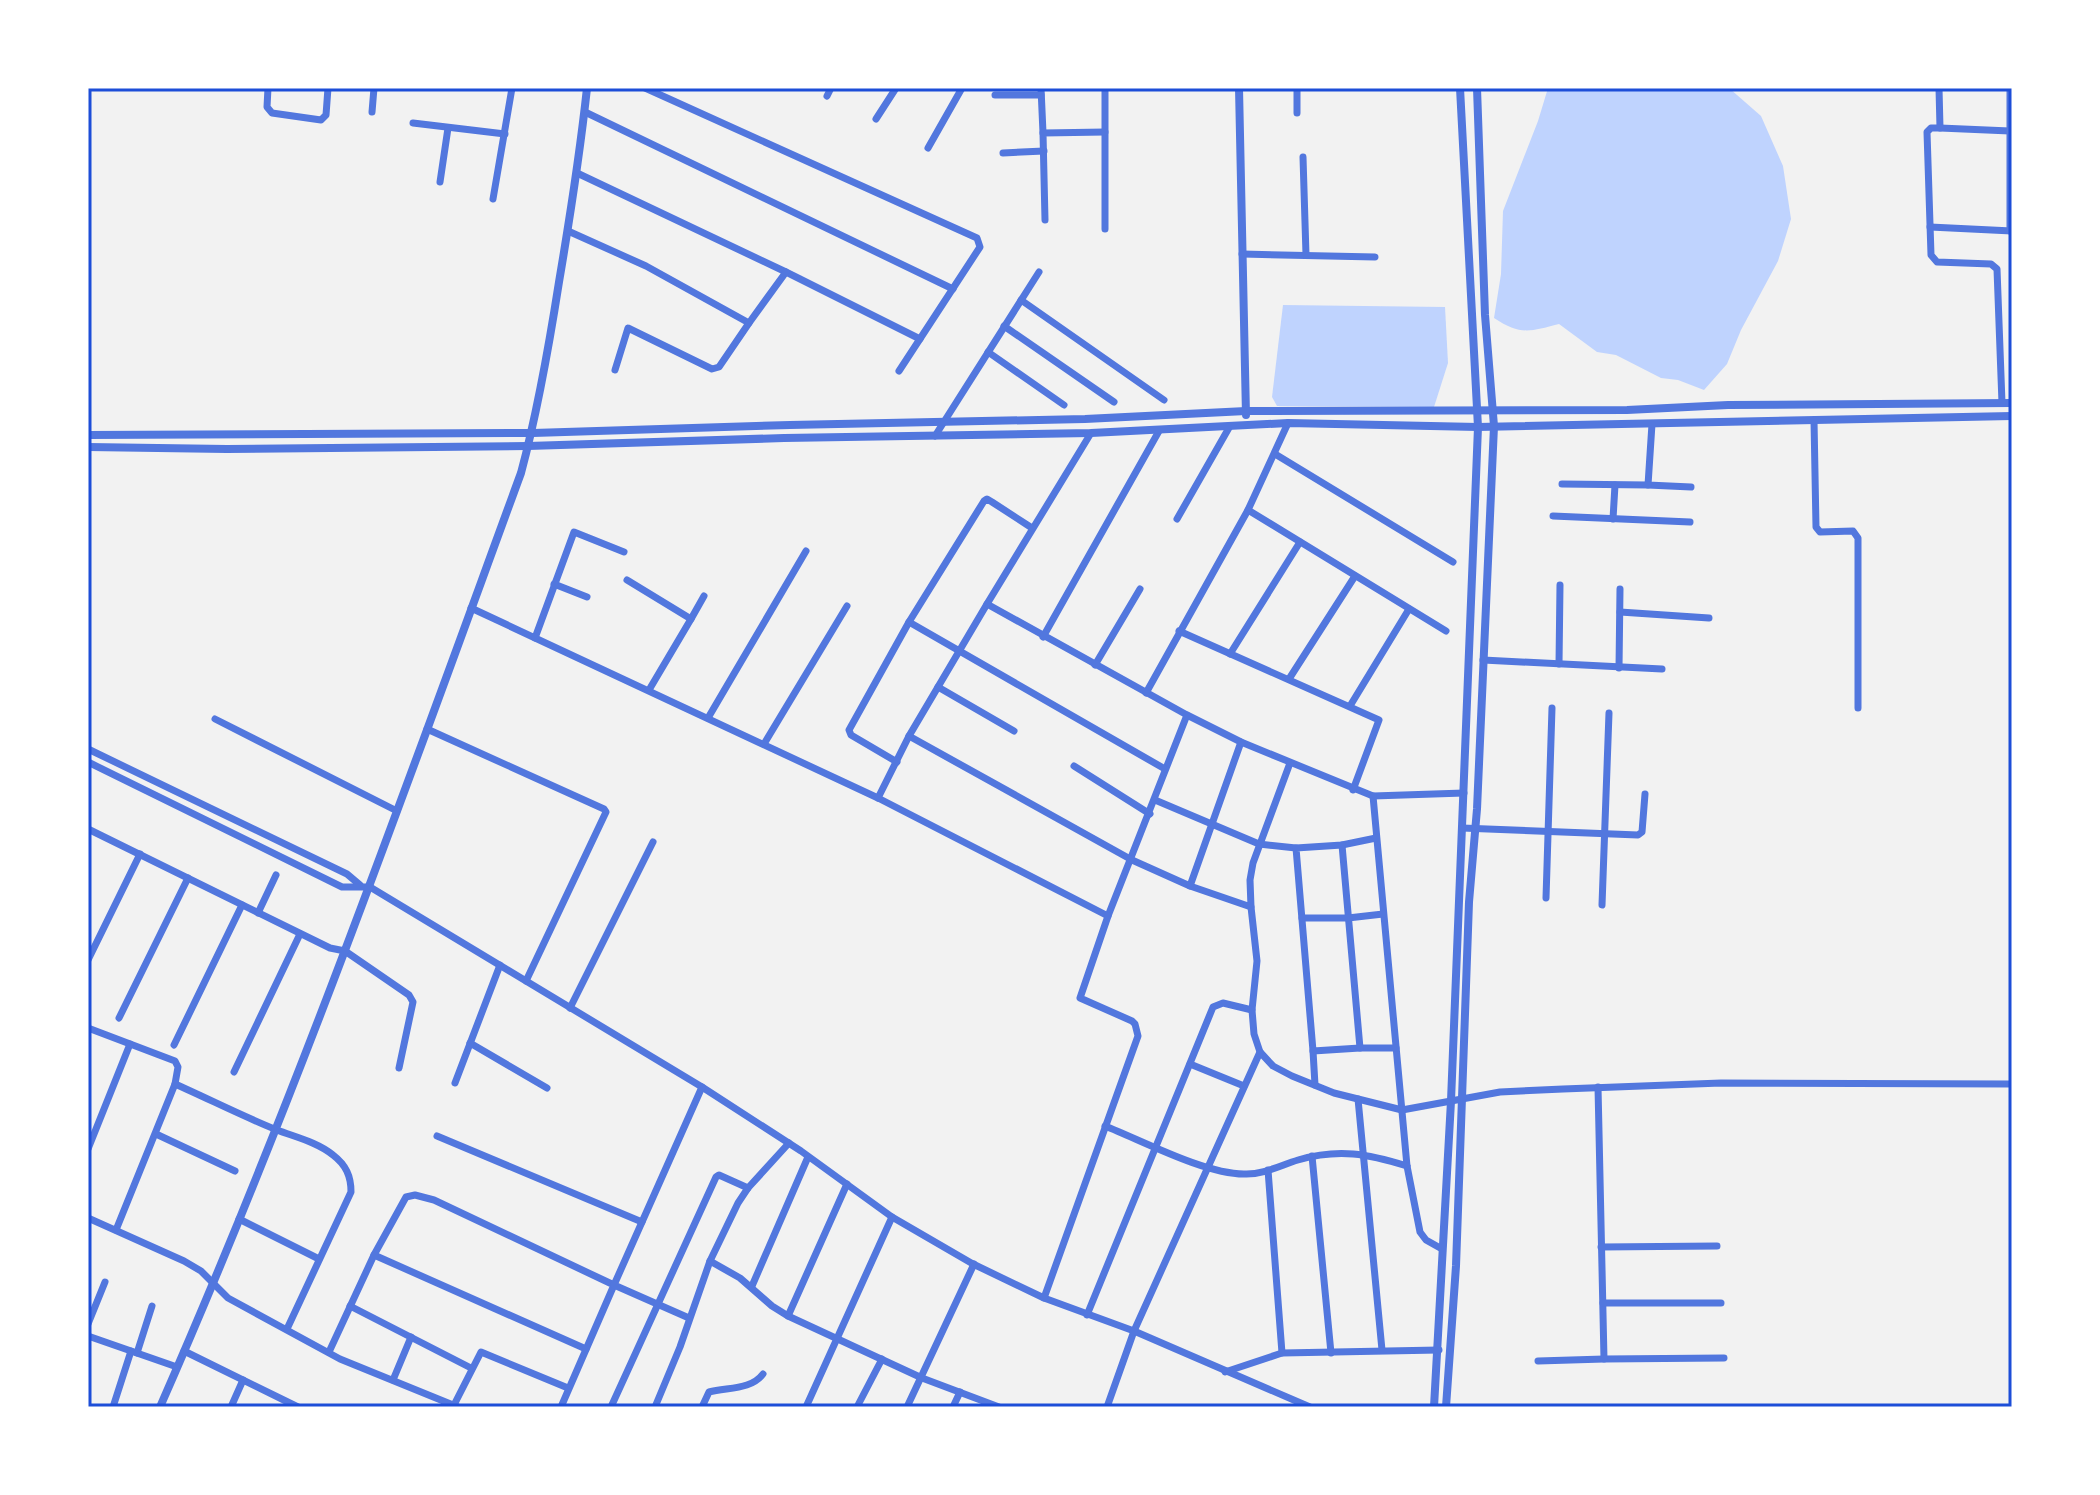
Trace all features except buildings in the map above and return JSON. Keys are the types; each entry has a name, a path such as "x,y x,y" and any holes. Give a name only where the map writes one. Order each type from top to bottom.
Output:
{"street":[{"path":"268,88 267,107 272,113 321,120 326,115 328,88"},
{"path":"372,112 374,88"},
{"path":"493,199 512,88"},
{"path":"160,1407 239,1219 345,951 365,886 397,811 533,433 568,231 587,88"},
{"path":"645,88 977,238 980,247 899,371"},
{"path":"876,119 896,88"},
{"path":"928,148 962,88"},
{"path":"1105,88 1105,229"},
{"path":"1239,88 1246,425"},
{"path":"1297,88 1297,113"},
{"path":"1434,1407 1451,1101 1478,427 1460,88"},
{"path":"1446,1407 1494,426 1485,315 1477,88"},
{"path":"1939,88 1940,128"},
{"path":"1930,227 2011,231 2010,88"},
{"path":"995,95 1041,91 1045,220"},
{"path":"585,112 953,289"},
{"path":"413,123 505,134"},
{"path":"440,182 448,128"},
{"path":"88,435 533,433 1085,419 1246,411 2007,403 1997,269 1991,264 1937,262 1931,255 1927,132 1931,128 2010,131"},
{"path":"1043,133 1105,132"},
{"path":"1003,153 1044,151"},
{"path":"1303,157 1306,255"},
{"path":"577,173 920,339"},
{"path":"568,231 646,266 749,323"},
{"path":"1242,254 1375,257"},
{"path":"615,370 628,328 712,369 719,367 786,272"},
{"path":"935,436 1039,272"},
{"path":"1021,300 1164,400"},
{"path":"1004,326 1114,402"},
{"path":"988,352 1064,405"},
{"path":"88,447 528,446 1159,431 1288,423 1478,427 2012,416"},
{"path":"1814,420 1816,527 1820,532 1853,531 1858,538 1858,708"},
{"path":"1146,693 1248,510 1288,423"},
{"path":"1648,485 1652,424"},
{"path":"1177,519 1230,426"},
{"path":"1043,637 1159,431"},
{"path":"878,798 909,736 1091,433"},
{"path":"1275,454 1453,562"},
{"path":"1562,484 1691,487"},
{"path":"1613,519 1615,485"},
{"path":"897,762 851,735 849,730 909,622 984,501 987,499 1032,528"},
{"path":"1248,510 1446,631"},
{"path":"1553,516 1690,522"},
{"path":"535,638 574,532 624,552"},
{"path":"1230,654 1300,542"},
{"path":"708,718 806,551"},
{"path":"1289,679 1355,576"},
{"path":"627,580 691,619"},
{"path":"554,584 587,597"},
{"path":"1559,664 1560,585"},
{"path":"1095,665 1140,589"},
{"path":"1619,668 1620,589"},
{"path":"649,690 704,596"},
{"path":"987,604 1187,715 1353,790 1373,796 1464,793"},
{"path":"764,744 847,606"},
{"path":"471,608 878,798 1108,916"},
{"path":"1350,706 1409,609"},
{"path":"1620,612 1709,618"},
{"path":"909,622 1165,769"},
{"path":"1179,631 1377,718 1380,722 1353,790"},
{"path":"1483,660 1662,669"},
{"path":"938,687 1014,731"},
{"path":"1546,898 1552,708"},
{"path":"1602,905 1609,713"},
{"path":"1044,1298 1138,1036 1132,1021 1080,998 1108,916 1187,715"},
{"path":"215,719 397,811"},
{"path":"427,729 606,812 526,981"},
{"path":"909,736 1132,860 1190,886 1251,907"},
{"path":"1190,886 1241,742"},
{"path":"88,749 347,874 702,1087 789,1143 892,1217 974,1264 1044,1298 1134,1331 1310,1407"},
{"path":"88,762 342,887 365,886"},
{"path":"1290,763 1259,844 1250,880 1257,961 1252,1010 1254,1034 1260,1052 1273,1066 1315,1085 1402,1110 1500,1092 1598,1087 1721,1083 2012,1084"},
{"path":"1074,766 1150,814"},
{"path":"1462,828 1640,834 1645,794"},
{"path":"1373,796 1407,1166 1420,1232 1426,1240 1442,1249"},
{"path":"1155,800 1259,844 1296,848 1342,845 1376,838"},
{"path":"88,829 300,934 330,948 345,951 412,998 399,1068"},
{"path":"570,1008 653,842"},
{"path":"1342,845 1360,1048"},
{"path":"1296,848 1315,1085"},
{"path":"88,960 140,854"},
{"path":"258,913 276,875"},
{"path":"119,1018 188,878"},
{"path":"174,1045 242,905"},
{"path":"1302,918 1383,914"},
{"path":"234,1072 300,934"},
{"path":"455,1083 500,965"},
{"path":"1087,1315 1213,1007 1223,1003 1252,1010"},
{"path":"88,1028 177,1063 175,1084 116,1230"},
{"path":"470,1043 547,1088"},
{"path":"88,1149 130,1044"},
{"path":"1313,1051 1396,1048"},
{"path":"1107,1407 1134,1331 1260,1052"},
{"path":"1190,1064 1244,1086"},
{"path":"175,1084 317,1145 333,1154 351,1177 351,1192 287,1329"},
{"path":"561,1407 702,1087"},
{"path":"1598,1087 1604,1359"},
{"path":"1358,1099 1382,1350"},
{"path":"1105,1126 1207,1167 1240,1174 1268,1170 1312,1156 1361,1154 1407,1166"},
{"path":"156,1134 235,1171"},
{"path":"437,1136 642,1222"},
{"path":"655,1407 710,1261 748,1188 789,1143"},
{"path":"1312,1156 1331,1353"},
{"path":"752,1286 808,1157"},
{"path":"1268,1170 1282,1353"},
{"path":"611,1407 716,1177 719,1175 748,1188"},
{"path":"788,1316 847,1184"},
{"path":"329,1352 374,1255 406,1197 415,1195 434,1200 689,1318"},
{"path":"806,1407 892,1217"},
{"path":"88,1218 184,1261 213,1281 228,1298 329,1352 456,1406 481,1352 568,1388"},
{"path":"239,1219 319,1259"},
{"path":"1601,1247 1717,1246"},
{"path":"374,1255 586,1349"},
{"path":"710,1261 752,1286 772,1306 788,1316 922,1378 999,1407"},
{"path":"907,1407 974,1264"},
{"path":"88,1324 105,1282"},
{"path":"1603,1303 1721,1303"},
{"path":"113,1407 152,1306"},
{"path":"350,1306 471,1368"},
{"path":"88,1336 177,1367"},
{"path":"393,1380 411,1337"},
{"path":"1225,1372 1282,1353 1439,1350"},
{"path":"184,1351 298,1407"},
{"path":"1538,1361 1724,1358"},
{"path":"857,1407 882,1359"},
{"path":"702,1407 709,1392 750,1384 763,1374"},
{"path":"231,1407 243,1380"},
{"path":"953,1407 960,1392"}],"water":[{"path":"1548,88 1729,88 1761,116 1783,166 1791,219 1778,261 1741,330 1727,364 1704,390 1678,380 1661,378 1616,355 1597,352 1559,324 1525,330 1494,318 1501,274 1503,211"},
{"path":"1283,305 1445,307 1448,363 1434,407 1277,406 1272,397"}]}
